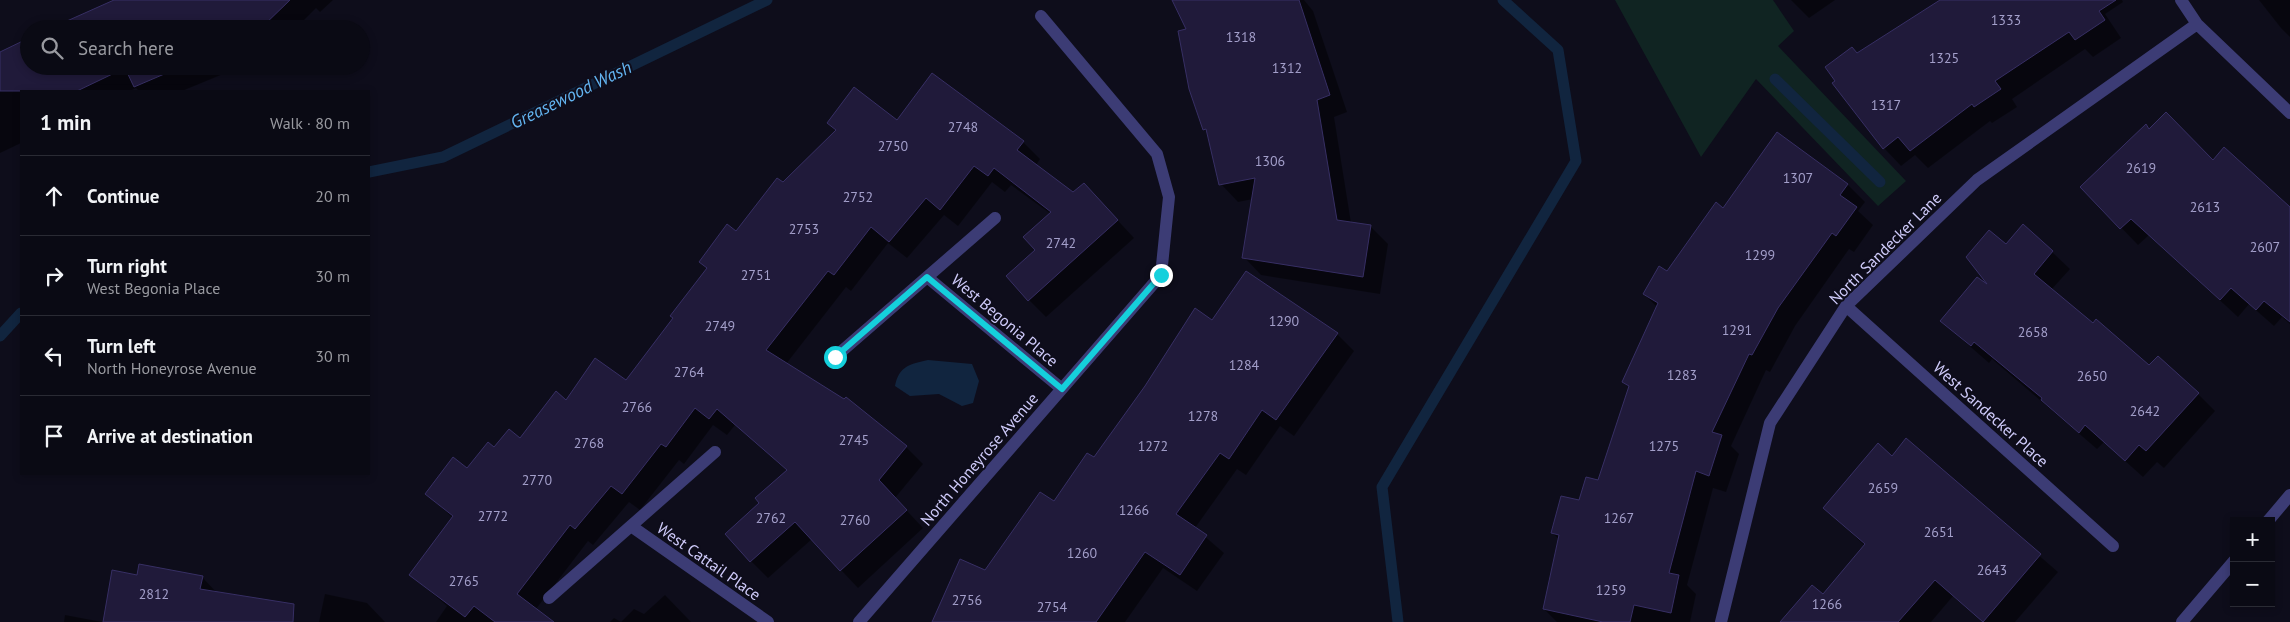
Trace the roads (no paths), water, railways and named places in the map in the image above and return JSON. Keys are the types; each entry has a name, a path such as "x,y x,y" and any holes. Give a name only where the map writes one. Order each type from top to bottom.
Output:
{"street":[{"path":"2181,0 2198,24 2290,113"},
{"name":"North Honeyrose Avenue","path":"859,622 1161,275 1169,197 1157,154 1041,16"},
{"name":"North Sandecker Lane","path":"1721,622 1770,423 1846,306 1977,180 2198,24"},
{"path":"835,357 995,218"},
{"name":"West Begonia Place","path":"927,277 1062,389"},
{"name":"West Sandecker Place","path":"1846,306 2113,546"},
{"path":"549,598 714,452"},
{"path":"2271,517 2290,495"},
{"name":"West Cattail Place","path":"631,526 768,622"},
{"path":"2182,622 2233,562"}],"water":[{"path":"928,360 972,364 979,381 973,403 962,406 939,394 910,396 895,386 902,370 916,363"}],"waterway":[{"name":"Greasewood Wash","path":"370,172 443,157 767,0"},
{"path":"1398,622 1382,487 1576,161 1558,50 1503,0"},
{"path":"1775,79 1880,182"},
{"name":"Greasewood Wash","path":"0,336 20,314"}]}
